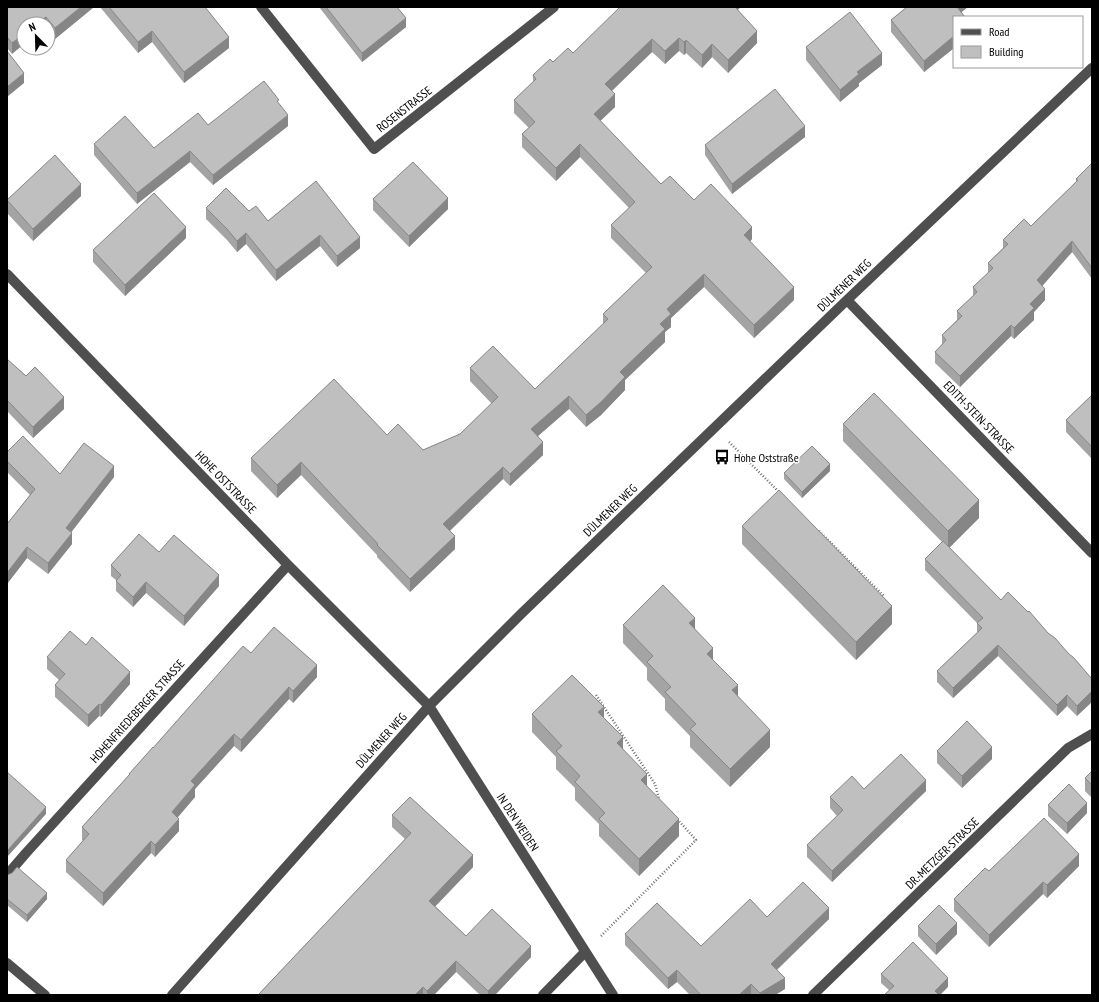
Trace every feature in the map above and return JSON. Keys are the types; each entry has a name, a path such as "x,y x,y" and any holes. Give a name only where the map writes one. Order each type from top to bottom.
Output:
{"street":[{"name":"ROSENSTRASSE","path":"261,7 374,149 554,7"},
{"name":"DÜLMENER WEG","path":"172,995 429,706 522,613 847,300 1092,68"},
{"name":"HOHE OSTSTRASSE","path":"7,274 288,565 429,706"},
{"name":"EDITH-STEIN-STRASSE","path":"847,300 1092,553"},
{"name":"HOHENFRIEDEBERGER STRASSE","path":"7,876 26,853 288,565"},
{"name":"IN DEN WEIDEN","path":"429,706 613,995"},
{"name":"DR.-METZGER-STRASSE","path":"813,995 1068,748 1092,734"},
{"path":"543,995 586,952"},
{"path":"7,963 45,995"}],"path":[{"path":"714,428 782,495"},
{"path":"816,529 884,596"},
{"path":"596,695 655,784 659,800"},
{"path":"586,952 696,840 675,818"}],"building":[{"path":"7,7 81,7 56,27 56,16 16,16 16,40 12,43 7,37"},
{"path":"109,7 205,7 229,37 184,72 152,31 138,42"},
{"path":"326,7 397,7 406,18 362,53"},
{"path":"620,7 735,7 757,31 728,60 712,44 702,55 686,40 684,42 679,38 665,51 652,39 605,84 615,94 594,114 661,184 670,176 694,200 711,184 752,227 744,235 794,287 754,325 704,274 667,309 671,314 660,324 665,329 620,372 625,377 601,402 586,415 569,396 531,429 543,442 510,474 503,467 443,524 455,536 410,579 301,462 277,485 251,458 334,379 387,435 398,424 423,450 460,434 498,397 470,368 493,346 535,389 608,319 603,314 652,267 611,225 635,202 580,144 556,168 522,134 535,122 514,100 536,79 533,75 550,59 553,62 568,48 573,53"},
{"path":"907,7 957,7 964,16 953,16 953,37 924,61 891,20"},
{"path":"850,12 882,53 857,72 859,74 840,90 806,47"},
{"path":"7,51 24,73 7,87"},
{"path":"264,81 279,100 277,101 288,115 213,175 190,151 137,193 94,144 125,116 154,148 198,113 208,125"},
{"path":"775,89 805,126 732,184 705,145"},
{"path":"55,155 81,184 33,229 7,200"},
{"path":"413,162 448,198 409,236 373,199"},
{"path":"1092,163 1092,268 1072,241 1037,280 1045,289 1030,304 1034,308 1014,328 1011,325 960,376 935,352 946,340 942,335 962,316 957,311 977,292 973,287 993,268 988,263 1008,244 1003,240 1024,219 1031,226 1078,180 1076,179"},
{"path":"316,181 360,237 337,256 320,235 276,270 246,233 237,241 206,208 226,188 249,211 256,206 268,221"},
{"path":"154,193 186,227 125,285 93,250"},
{"path":"7,359 26,376 35,367 64,397 33,427 7,400"},
{"path":"874,393 979,500 948,531 843,424"},
{"path":"1092,395 1092,447 1066,420"},
{"path":"23,436 60,474 84,443 114,466 66,528 72,533 48,563 27,547 7,573 7,524 35,489 7,461 7,452"},
{"path":"812,446 830,464 802,492 784,473"},
{"path":"779,490 892,606 856,642 742,526"},
{"path":"139,534 159,552 174,535 219,575 184,616 146,582 133,597 116,581 121,575 111,565"},
{"path":"943,541 1001,600 1008,592 1028,612 1029,611 1092,679 1092,691 1077,706 1067,695 1057,705 998,645 953,688 937,671 982,628 977,623 983,618 925,559"},
{"path":"663,585 695,618 689,623 713,648 707,654 738,685 732,690 770,730 730,769 690,729 696,724 665,692 671,687 647,662 653,656 623,625"},
{"path":"274,627 317,665 293,691 289,687 241,740 234,734 191,781 195,785 172,812 179,819 155,845 151,841 103,893 66,860 89,834 82,827 243,646 251,653"},
{"path":"70,631 86,645 92,637 130,672 101,705 99,704 88,715 55,685 65,674 47,657"},
{"path":"572,675 604,707 598,712 623,737 617,743 647,774 641,780 679,819 639,859 599,819 605,813 575,782 580,776 556,751 562,746 532,714"},
{"path":"967,721 992,747 962,776 937,751"},
{"path":"901,754 926,780 832,871 807,845 843,810 830,797 852,776 864,789"},
{"path":"1092,771 1092,785 1085,778"},
{"path":"7,772 46,807 7,851"},
{"path":"1069,784 1087,803 1067,823 1048,805"},
{"path":"410,797 473,855 429,901 466,936 492,909 531,946 488,991 456,961 427,991 423,987 415,995 258,995 411,833 392,815"},
{"path":"1044,818 1079,854 1047,885 1043,882 989,935 954,899 985,868 989,871"},
{"path":"17,867 47,893 27,915 7,899 7,875 12,873"},
{"path":"803,882 829,908 771,964 785,978 760,993 751,984 739,995 701,995 677,970 668,978 625,934 657,903 701,946 750,899 767,917"},
{"path":"939,905 957,923 936,944 918,926"},
{"path":"913,942 948,978 935,991 939,995 884,995 894,986 881,974"}],"place":[{"name":"Hohe Oststraße","path":"722,457"}]}
